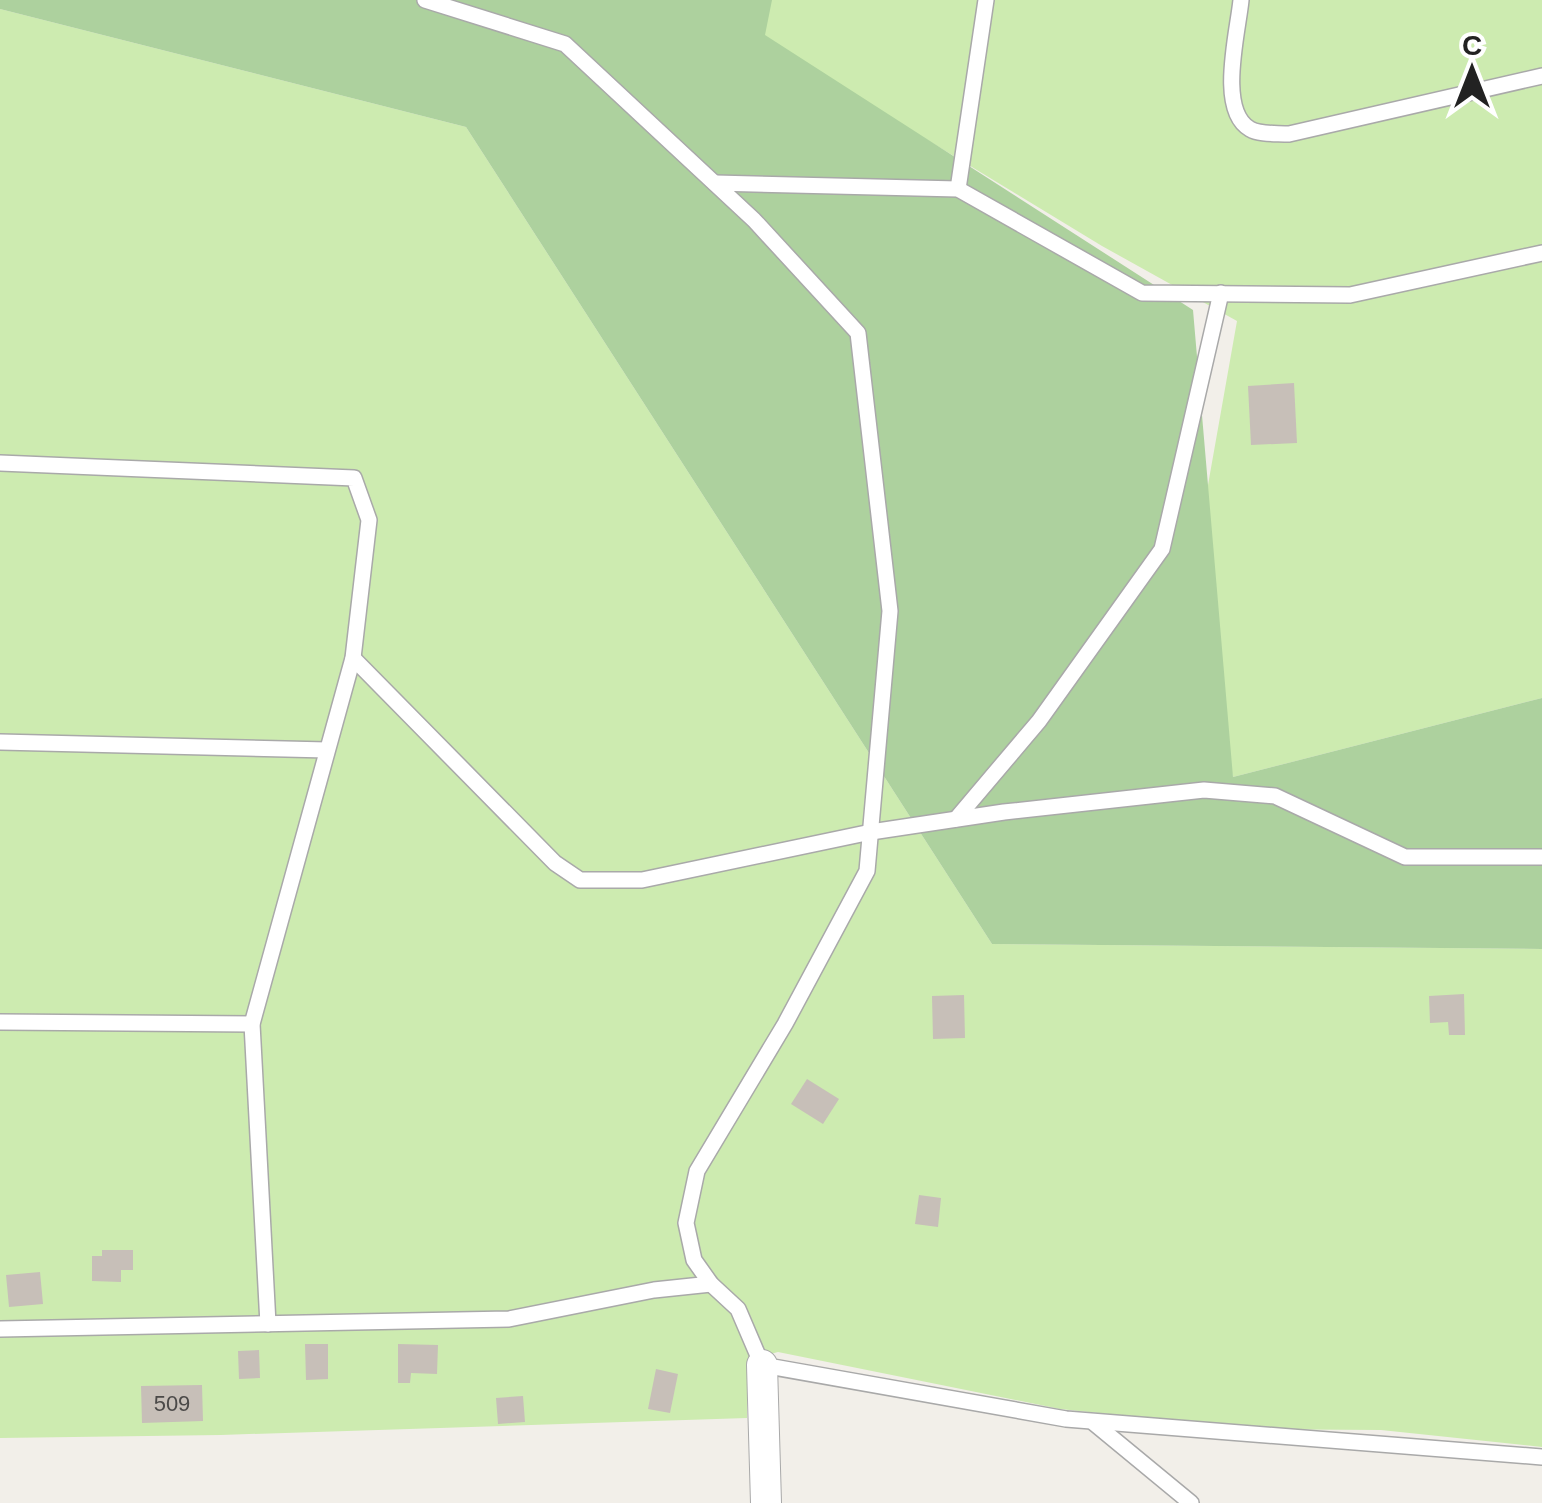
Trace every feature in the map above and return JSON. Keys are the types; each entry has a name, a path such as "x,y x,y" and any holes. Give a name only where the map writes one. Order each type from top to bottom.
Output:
{"street":[{"path":"762,1365 766,1503"}],"lane":[{"path":"425,0 566,44 754,220 858,333 890,611 867,871 786,1024 697,1171 686,1223 694,1260 711,1284 738,1309 762,1365 1092,1422 1542,1457"},
{"path":"958,189 986,0"},
{"path":"1242,0 1230,91 1238,119 1253,132 1289,134 1542,76"},
{"path":"714,184 958,189 1142,292 1350,295 1542,253"},
{"path":"956,819 1040,721 1162,549 1221,292"},
{"path":"0,463 354,478 369,520 353,658 252,1024 268,1324"},
{"path":"353,658 555,863 580,880 642,880 870,832 1204,790 1275,796 1405,857 1542,857"},
{"path":"0,742 327,750"},
{"path":"0,1022 252,1024"},
{"path":"0,1329 509,1319 654,1290 711,1284"},
{"path":"1092,1422 1192,1503"}],"green space":[{"path":"0,0 772,0 765,35 1193,310 1233,777 1542,698 1542,949 992,944 466,127 0,9"},
{"path":"733,0 1542,0 1542,698 1233,777 1188,598 1237,321 1102,246 753,34"},
{"path":"0,9 466,127 992,944 1542,949 1542,1447 1381,1430 1254,1429 1060,1409 778,1352 747,1360 747,1418 0,1438"}],"building":[{"path":"1294,383 1297,443 1251,445 1248,386"},
{"path":"1464,994 1465,1035 1449,1035 1448,1022 1430,1023 1429,996"},
{"path":"964,995 965,1038 933,1039 932,996"},
{"path":"807,1079 839,1099 823,1124 791,1104"},
{"path":"919,1195 941,1198 938,1227 915,1224"},
{"path":"102,1250 133,1250 133,1270 121,1270 121,1282 92,1281 92,1256 102,1256"},
{"path":"40,1272 43,1304 9,1307 6,1275"},
{"path":"305,1344 328,1344 328,1379 306,1380"},
{"path":"398,1344 438,1345 437,1374 411,1373 410,1383 398,1383"},
{"path":"259,1350 260,1378 239,1379 238,1351"},
{"path":"656,1369 678,1374 670,1413 648,1409"},
{"path":"202,1385 203,1421 142,1423 141,1386"},
{"path":"523,1396 525,1422 498,1424 496,1398"}]}
